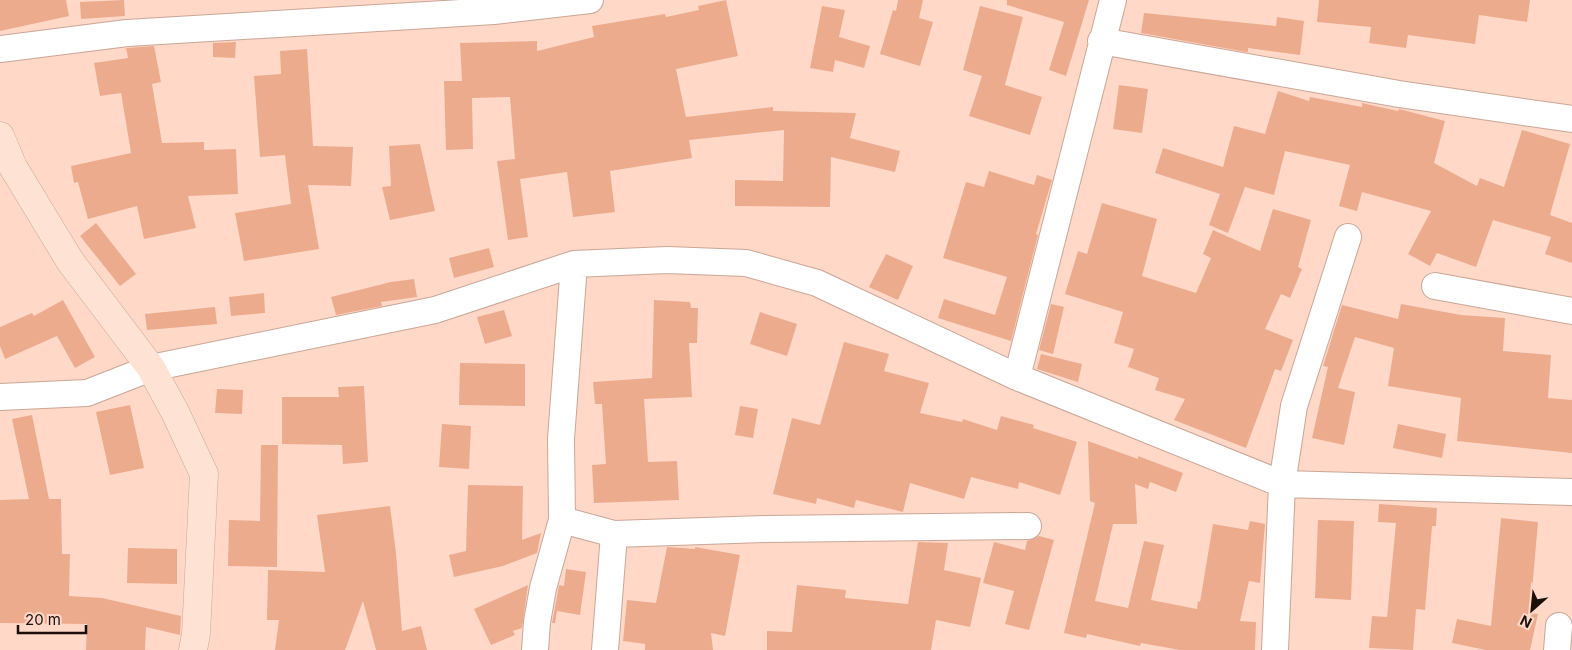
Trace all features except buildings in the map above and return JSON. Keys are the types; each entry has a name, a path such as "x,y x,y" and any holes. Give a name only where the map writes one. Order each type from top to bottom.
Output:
{"street":[{"path":"0,49 127,33 494,11 590,0"},
{"path":"1017,377 1101,41 1113,0"},
{"path":"1101,41 1399,94 1572,119"},
{"path":"0,136 13,167 70,261 151,368 175,412 204,474 196,634 193,650"},
{"path":"1275,650 1282,484 1294,406 1348,237"},
{"path":"0,397 87,393 151,368 435,310 574,264 668,260 746,263 817,284 1017,377 1282,484 1572,492"},
{"path":"535,650 540,606 551,553 562,520 561,439 574,264"},
{"path":"1434,286 1572,311"},
{"path":"562,520 614,534 767,529 1028,526"},
{"path":"605,650 614,534"}]}
